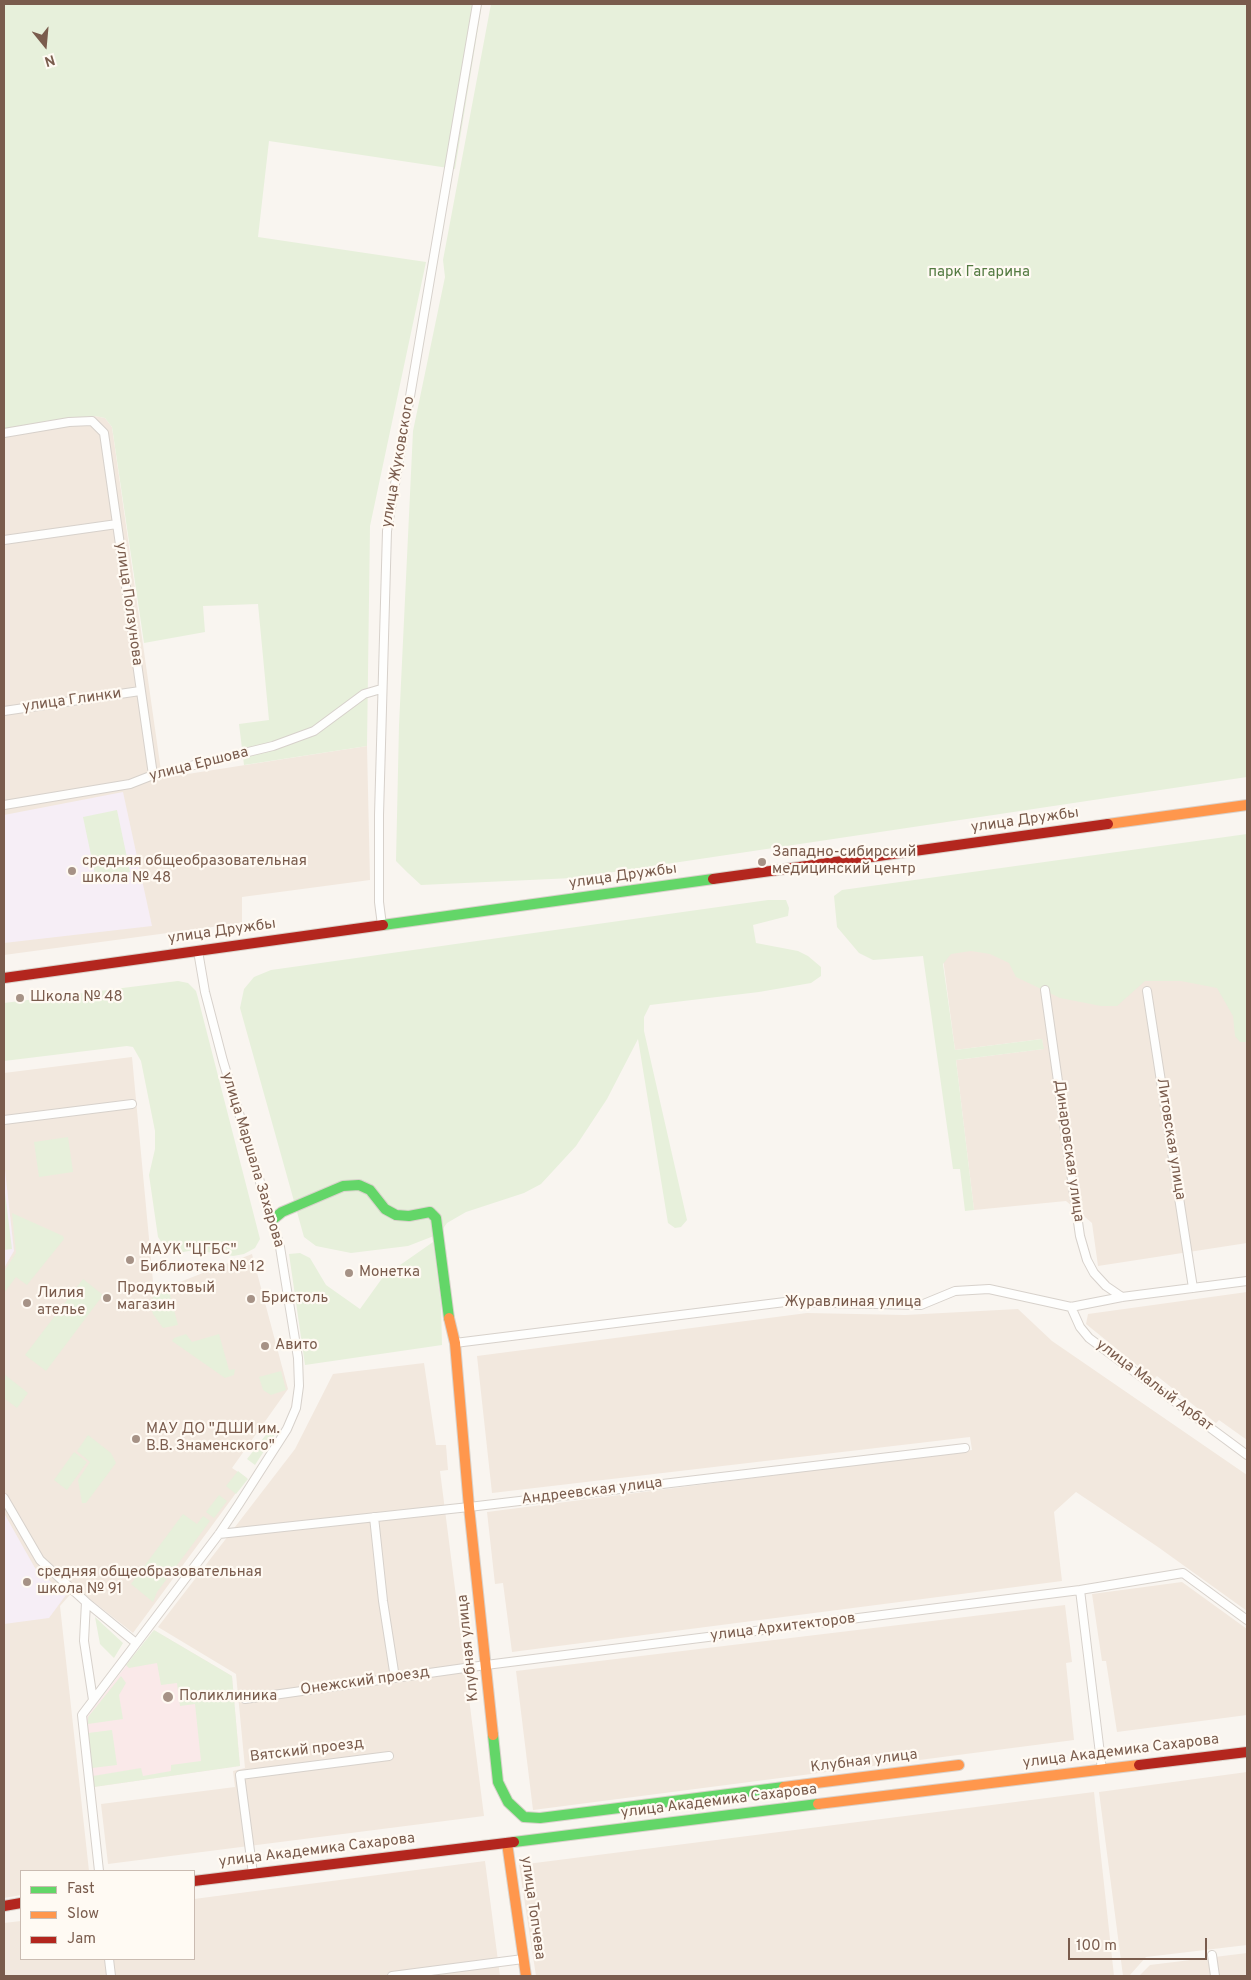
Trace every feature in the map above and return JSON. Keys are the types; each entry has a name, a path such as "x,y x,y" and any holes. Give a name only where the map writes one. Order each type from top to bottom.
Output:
{"street":[{"name":"улица Жуковского","path":"382,925 379,902 381,689 387,532 477,4"},
{"name":"улица Ползунова","path":"4,433 69,422 92,421 104,433 140,691 154,775"},
{"path":"4,540 117,524"},
{"name":"улица Ершова","path":"4,805 130,784 154,775 274,746 314,731 364,694 381,689"},
{"name":"улица Глинки","path":"4,711 140,691"},
{"name":"улица Дружбы","path":"4,978 1247,805"},
{"name":"улица Маршала Захарова","path":"99,1870 82,1715 219,1534 287,1429 296,1408 299,1386 298,1358 280,1247 223,1061 205,992 198,951"},
{"name":"Динаровская улица","path":"1045,990 1080,1236 1087,1260 1094,1273 1106,1286 1122,1297"},
{"name":"Литовская улица","path":"1147,990 1193,1288"},
{"path":"4,1120 132,1104"},
{"name":"Клубная улица","path":"272,1220 282,1212 343,1186 359,1185 370,1190 385,1209 396,1215 409,1216 430,1212 436,1218 450,1327 455,1343 469,1507 498,1782 508,1802 524,1817 550,1817 958,1765"},
{"name":"Журавлиная улица","path":"455,1343 785,1302 921,1305 955,1291 989,1289 1071,1307 1122,1297 1247,1281"},
{"name":"улица Малый Арбат","path":"1071,1307 1080,1327 1090,1338 1247,1455"},
{"name":"Андреевская улица","path":"219,1534 469,1507 964,1448"},
{"path":"4,1498 40,1560 86,1602 136,1643"},
{"path":"374,1517 395,1678"},
{"name":"улица Архитекторов","path":"486,1665 1080,1590 1183,1574 1247,1620"},
{"path":"1080,1590 1102,1770"},
{"path":"86,1602 84,1641 93,1700"},
{"name":"Онежский проезд","path":"245,1699 486,1665"},
{"name":"улица Академика Сахарова","path":"195,1882 1247,1752"},
{"name":"Вятский проезд","path":"253,1874 240,1775 389,1756"},
{"name":"улица Топчева","path":"507,1843 526,1976"},
{"path":"4,1906 20,1903"},
{"path":"1212,1955 1214,1976"},
{"path":"392,1976 524,1959"},
{"path":"109,1960 111,1976"}],"shaded area":[{"path":"95,416 105,418 112,427 162,778 367,746 370,880 242,897 242,923 4,955 4,431"},
{"name":"средняя общеобразовательная школа № 48","path":"123,792 152,926 4,943 4,815"},
{"path":"1028,943 1225,954 1247,995 1247,1243 1098,1266 1092,1223 1066,1201 974,1210 956,1060 1043,1049 1042,1039 955,1050 942,951"},
{"path":"132,1057 154,1292 252,1254 288,1389 232,1468 247,1478 133,1633 76,1588 60,1606 89,1870 20,1870 20,1895 4,1898 4,1073"},
{"path":"4,1161 14,1251 4,1268"},
{"path":"1247,1292 1247,1440 1219,1420 1216,1423 1157,1376 1154,1379 1086,1324 1088,1314"},
{"path":"1018,1309 1052,1341 1247,1475 1247,1611 1158,1547 1076,1492 1054,1512 1062,1581 512,1652 503,1583 495,1584 487,1512 972,1450 970,1437 492,1493 477,1356 807,1313 905,1315"},
{"path":"424,1363 436,1445 446,1445 448,1470 440,1471 484,1816 108,1864 101,1804 235,1787 233,1771 245,1768 236,1674 158,1627 295,1449 333,1374"},
{"name":"средняя общеобразовательная школа № 91","path":"4,1513 35,1568 66,1595 49,1618 4,1624"},
{"path":"1182,1582 1247,1629 1247,1715 1117,1732 1106,1661 1102,1661 1092,1594"},
{"path":"1065,1605 1072,1662 1066,1663 1074,1740 533,1810 516,1671"},
{"name":"Поликлиника","path":"154,1630 232,1676 240,1766 94,1787 86,1718"},
{"path":"1247,1772 1247,1945 1146,1957 1130,1975 1123,1976 1099,1792"},
{"path":"1094,1792 1114,1976 536,1976 519,1865"},
{"path":"485,1861 500,1976 4,1976 4,1923 20,1921 20,1960 195,1960 195,1899"},
{"path":"1247,1953 1247,1976 1139,1976 1150,1965"}],"green space":[{"path":"4,4 482,4 455,169 269,141 258,237 426,262 370,526 367,746 244,765 239,724 269,720 258,604 203,606 205,632 144,643 112,427 105,418 95,416 4,431"},
{"name":"парк Гагарина","path":"491,4 1247,4 1247,777 573,878 421,885 396,861 399,725 413,431 445,277 443,260"},
{"path":"117,810 130,872 96,879 83,817"},
{"path":"1247,834 1247,1042 1240,1042 1235,1036 1233,1016 1217,988 1181,981 1145,981 1117,1006 1101,1006 1060,998 1016,977 1009,963 990,954 971,951 951,954 943,964 955,1050 1042,1039 1044,1049 956,1060 974,1210 965,1211 960,1169 953,1169 923,956 873,960 859,953 837,927 834,896 842,890"},
{"path":"768,900 786,900 789,908 788,916 753,925 756,943 798,951 808,956 821,967 821,976 811,983 759,992 650,1005 644,1017 644,1031 687,1220 681,1227 675,1228 668,1223 638,1039 607,1099 576,1146 541,1184 524,1193 466,1212 447,1223 439,1234 408,1246 351,1253 316,1246 304,1237 240,1008 244,989 254,977 271,970"},
{"path":"178,981 188,983 196,991 260,1239 255,1248 244,1254 233,1256 194,1250 178,1253 164,1246 158,1237 149,1175 155,1149 155,1131 141,1061 133,1047 127,1046 4,1061 4,1003"},
{"path":"68,1137 73,1172 39,1177 34,1142"},
{"path":"4,1185 12,1249 4,1250"},
{"path":"12,1213 63,1236 64,1239 27,1285 16,1277 4,1293 4,1272 16,1253"},
{"path":"433,1242 441,1305 442,1345 305,1365 289,1254 300,1253 310,1258 326,1285 360,1309 383,1277"},
{"path":"83,1279 103,1295 46,1371 25,1355"},
{"path":"169,1291 178,1325 163,1328 153,1314 149,1302 156,1294"},
{"path":"186,1334 192,1342 219,1334 229,1370 235,1369 234,1375 225,1378 172,1341 174,1338"},
{"path":"281,1371 286,1390 271,1395 263,1390 259,1377"},
{"path":"4,1374 28,1393 17,1408 4,1398"},
{"path":"272,1427 276,1427 277,1431 255,1465 247,1459"},
{"path":"88,1435 111,1453 116,1463 86,1503 82,1503 78,1480 90,1462 77,1451"},
{"path":"74,1452 87,1462 67,1490 54,1480"},
{"path":"238,1471 248,1479 236,1494 226,1486"},
{"path":"219,1495 227,1501 214,1518 206,1512"},
{"path":"183,1514 197,1524 203,1516 210,1521 157,1592 153,1602 131,1584"},
{"path":"95,1617 123,1643 114,1658 100,1644"},
{"path":"154,1630 232,1676 240,1766 94,1787 93,1776 141,1768 143,1776 171,1771 171,1765 201,1761 195,1704 180,1706 177,1683 161,1685 157,1663 129,1668 126,1665"},
{"path":"121,1676 126,1683 119,1695 123,1719 88,1724 88,1717"},
{"path":"112,1730 117,1765 92,1768 88,1733"}],"traffic: fast":[{"path":"383,925 713,879"},
{"path":"272,1220 282,1212 343,1186 359,1185 370,1190 385,1209 396,1215 409,1216 430,1212 436,1218 449,1318"},
{"path":"493,1735 498,1782 508,1802 524,1817 540,1818 784,1787"},
{"path":"514,1842 818,1804"}],"traffic: slow":[{"path":"1108,824 1247,805"},
{"path":"449,1318 455,1343 469,1507 493,1735"},
{"path":"784,1787 959,1765"},
{"path":"818,1804 1139,1765"},
{"path":"507,1843 526,1976"}],"traffic: jam":[{"path":"713,879 1108,824"},
{"path":"4,978 383,925"},
{"path":"1139,1765 1247,1752"},
{"path":"195,1881 514,1842"},
{"path":"4,1906 20,1903"}],"place":[{"name":"Западно-сибирский медицинский центр","path":"762,862"},
{"name":"средняя общеобразовательная школа № 48","path":"72,871"},
{"name":"Школа № 48","path":"20,998"},
{"name":"МАУК \"ЦГБС\" Библиотека № 12","path":"130,1260"},
{"name":"Монетка","path":"349,1273"},
{"name":"Продуктовый магазин","path":"107,1298"},
{"name":"Бристоль","path":"251,1299"},
{"name":"Лилия ателье","path":"27,1303"},
{"name":"Авито","path":"265,1346"},
{"name":"МАУ ДО \"ДШИ им. В.В. Знаменского\"","path":"136,1439"},
{"name":"средняя общеобразовательная школа № 91","path":"27,1582"},
{"name":"Поликлиника","path":"168,1697"}]}
